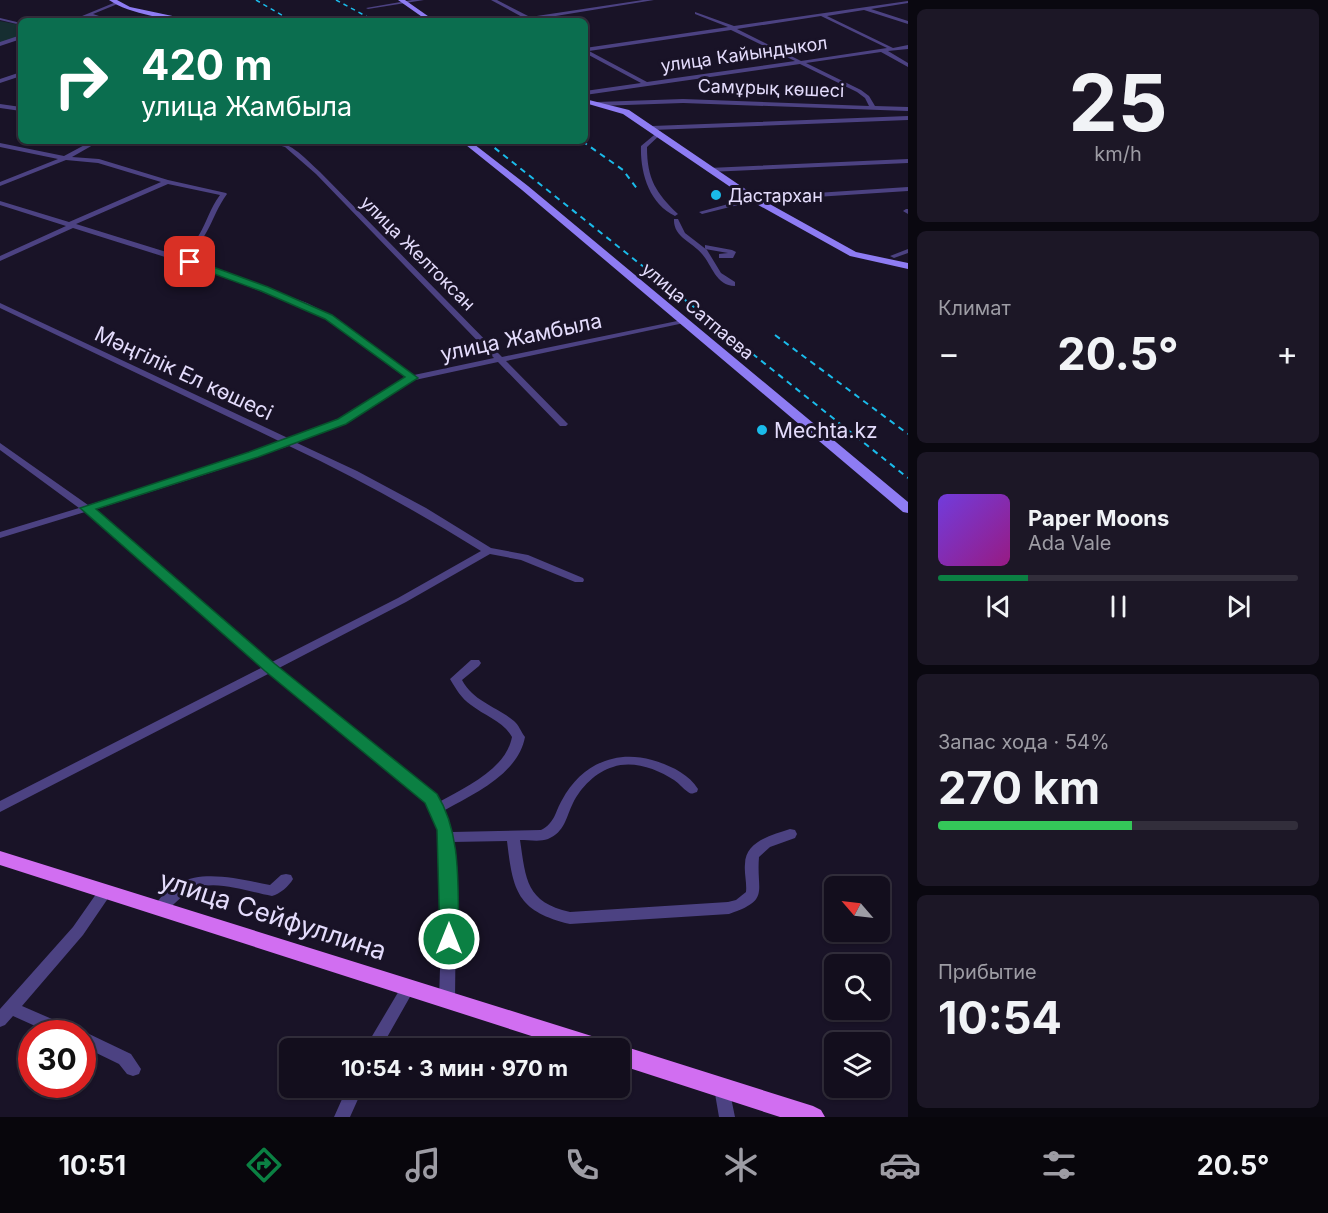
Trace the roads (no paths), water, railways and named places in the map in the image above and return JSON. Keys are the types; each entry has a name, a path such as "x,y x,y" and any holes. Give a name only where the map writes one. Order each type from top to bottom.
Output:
{"main road":[{"name":"улица Сейфуллина","path":"0,858 567,1038"},
{"path":"630,1058 813,1117"}],"street":[{"path":"368,8 422,0"},
{"path":"493,0 528,18"},
{"path":"544,18 652,0"},
{"path":"403,1 428,18"},
{"path":"81,18 115,2 172,18"},
{"path":"588,50 861,7 908,2"},
{"path":"861,7 908,23"},
{"path":"697,13 731,27 859,91 867,97 873,107"},
{"path":"820,14 892,49"},
{"path":"90,15 101,18"},
{"path":"0,19 18,23"},
{"path":"0,44 18,38"},
{"name":"улица Кайындыкол","path":"588,92 908,47"},
{"path":"881,50 908,65"},
{"path":"588,52 645,83"},
{"path":"0,81 18,75"},
{"path":"9,78 18,80"},
{"path":"597,91 598,97 608,102"},
{"name":"Самұрық көшесі","path":"597,104 695,101 908,109"},
{"path":"588,102 626,112 754,199 853,254 908,267"},
{"path":"0,106 18,109"},
{"path":"655,131 908,118"},
{"path":"655,131 644,146 646,170 659,202 676,217 681,234 708,256 715,273 732,284"},
{"path":"0,184 65,158 92,144"},
{"name":"улица Желтоксан","path":"280,144 287,146 318,173 563,424"},
{"name":"улица Сатпаева","path":"469,144 525,188 908,508"},
{"path":"0,145 65,158 99,161 167,182 224,194 213,206 205,236 198,245 177,258"},
{"path":"709,170 908,161"},
{"path":"0,259 167,182"},
{"path":"702,212 754,199 908,189"},
{"path":"0,203 177,258 265,289 328,317 412,378"},
{"path":"708,248 732,252 730,256 722,256"},
{"path":"894,256 908,251"},
{"name":"Мәңгілік Ел көшесі","path":"0,305 288,442 412,505 488,551 533,560 579,580"},
{"name":"улица Жамбыла","path":"0,535 288,442 355,415 400,383 412,378 684,321"},
{"path":"0,446 86,508 270,667 431,799 437,809 445,837 449,906 447,1000"},
{"path":"0,807 402,600 488,551"},
{"path":"437,809 506,763 519,748 519,739 512,726 469,700 463,693 456,679 475,663"},
{"path":"445,837 543,835 552,831 563,820 567,802 588,774 609,762 639,761 655,765 683,778 692,789"},
{"path":"513,836 519,884 528,898 541,910 570,918 729,908 741,905 749,901 755,891 752,855 765,843 790,834"},
{"path":"160,909 174,891 184,885 224,881 272,891 286,879"},
{"path":"24,1020 5,1014 78,930 106,891"},
{"path":"379,1038 408,988"},
{"path":"96,1045 125,1059 133,1070"},
{"path":"722,1088 727,1117"},
{"path":"342,1117 351,1098"}],"railway":[{"path":"256,0 287,18"},
{"path":"336,0 369,18"},
{"path":"490,144 908,478"},
{"path":"586,144 623,170 638,190"},
{"path":"775,335 908,434"}],"place":[{"name":"Дастархан","path":"716,195"},
{"name":"Mechta.kz","path":"762,430"}]}
